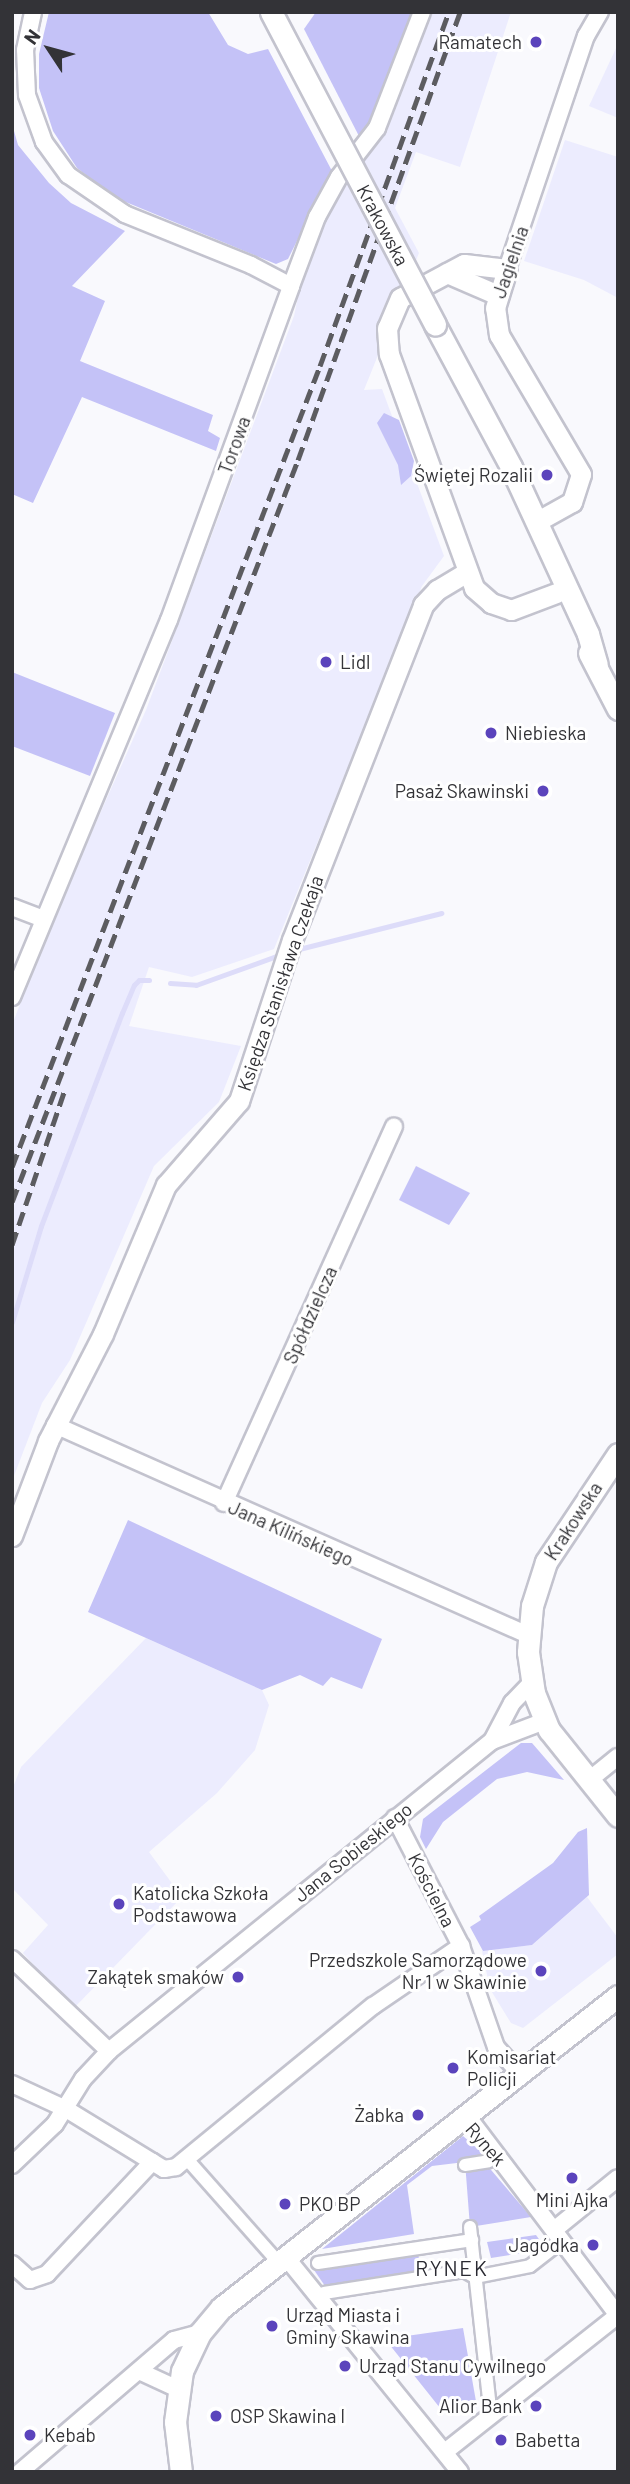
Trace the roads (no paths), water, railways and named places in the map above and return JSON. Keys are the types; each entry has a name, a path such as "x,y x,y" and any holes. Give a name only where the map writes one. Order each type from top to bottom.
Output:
{"main road":[{"name":"Krakowska","path":"271,12 536,522 588,634 597,665"},
{"name":"Krakowska","path":"492,438 501,475 556,593 597,665 618,709"},
{"name":"Krakowska","path":"618,1454 546,1562 535,1592 528,1635 532,1682 545,1721 588,1781 618,1816"},
{"path":"468,2117 618,1996"},
{"name":"Rynek","path":"200,2333 232,2297 468,2117"},
{"path":"181,2472 176,2422 178,2389 200,2333"}],"street":[{"path":"33,12 24,59 26,95 44,142 68,175 125,214 251,264 291,286"},
{"name":"Torowa","path":"12,997 169,620 317,217 339,177 377,128 422,12"},
{"name":"Jagielnia","path":"536,522 572,502 581,474 499,335 498,295 586,36 600,12"},
{"path":"507,269 464,264 400,298 388,320 387,336 393,366 467,572 483,598 500,607 524,608 556,593"},
{"path":"447,273 498,295"},
{"name":"Księdza Stanisława Czekaja","path":"12,1536 55,1425 98,1344 166,1185 239,1101 292,940 423,605 436,590 467,572"},
{"path":"12,907 43,919"},
{"name":"Spółdzielcza","path":"224,1503 394,1126"},
{"name":"Jana Kilińskiego","path":"55,1425 224,1503 528,1635"},
{"name":"Jana Sobieskiego","path":"492,1741 512,1703 532,1682"},
{"name":"Jana Sobieskiego","path":"12,2165 66,2109 83,2079 109,2051 492,1741 545,1721"},
{"path":"588,1781 618,1757"},
{"name":"Kościelna","path":"395,1818 461,1946 496,2047 520,2074"},
{"path":"12,2084 66,2109 164,2169 187,2158 373,2006 461,1946"},
{"path":"12,1959 109,2051"},
{"name":"Rynek","path":"446,2451 618,2315 468,2117"},
{"path":"187,2158 281,2259 446,2451 460,2472"},
{"path":"466,2165 489,2161"},
{"path":"12,2264 30,2280 47,2274 152,2162"},
{"path":"554,2230 618,2178"},
{"path":"318,2263 471,2233 489,2400"},
{"path":"324,2293 464,2271 475,2277 530,2266 554,2247"},
{"path":"20,2472 174,2340 200,2333"},
{"path":"139,2371 178,2389"}],"waterway":[{"path":"295,950 441,913"},
{"path":"170,983 196,985 282,954"},
{"path":"12,1322 41,1226 122,1013 134,985 139,980 149,980"}],"railway":[{"path":"12,1167 320,366 449,12"},
{"path":"12,1202 298,460 460,12"},
{"path":"12,1245 64,1092"}],"place":[{"name":"Ramatech","path":"536,42"},
{"name":"Świętej Rozalii","path":"547,475"},
{"name":"Lidl","path":"326,662"},
{"name":"Niebieska","path":"491,733"},
{"name":"Pasaż Skawinski","path":"543,791"},
{"name":"Katolicka Szkoła Podstawowa","path":"119,1904"},
{"name":"Przedszkole Samorządowe Nr 1 w Skawinie","path":"541,1971"},
{"name":"Zakątek smaków","path":"238,1977"},
{"name":"Komisariat Policji","path":"453,2068"},
{"name":"Żabka","path":"418,2115"},
{"name":"Mini Ajka","path":"572,2178"},
{"name":"PKO BP","path":"285,2204"},
{"name":"Jagódka","path":"593,2245"},
{"name":"Urząd Miasta i Gminy Skawina","path":"272,2326"},
{"name":"Urząd Stanu Cywilnego","path":"345,2366"},
{"name":"Alior Bank","path":"536,2406"},
{"name":"OSP Skawina I","path":"216,2416"},
{"name":"Kebab","path":"30,2435"},
{"name":"Babetta","path":"501,2440"}],"district":[{"name":"RYNEK","path":"452,2268"}]}
